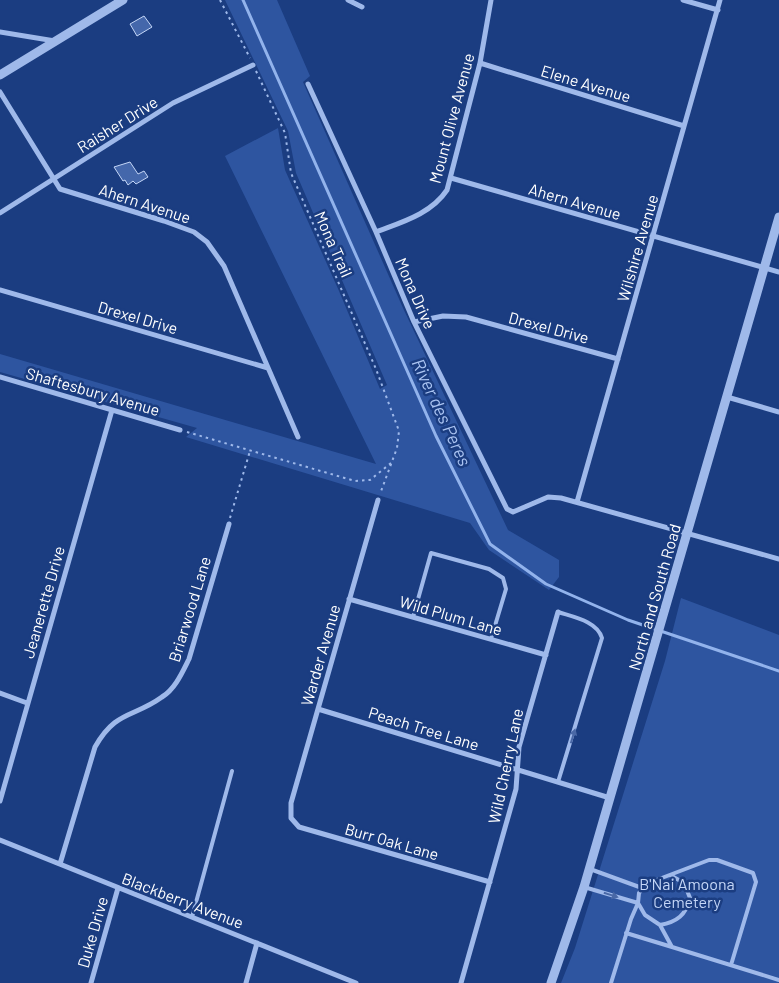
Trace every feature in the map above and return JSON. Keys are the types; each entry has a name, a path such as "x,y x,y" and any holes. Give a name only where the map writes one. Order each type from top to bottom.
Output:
{"street":[{"path":"0,75 123,0"},
{"path":"348,0 362,7"},
{"name":"Mount Olive Avenue","path":"376,232 408,219 439,202 451,178 480,63 491,0"},
{"path":"683,0 718,10"},
{"name":"Wilshire Avenue","path":"577,502 720,0"},
{"path":"0,32 56,41"},
{"name":"Elene Avenue","path":"480,63 684,126"},
{"name":"Raisher Drive","path":"0,213 174,103 253,65"},
{"name":"Mona Drive","path":"308,84 376,232 414,322 507,509 513,512 548,497 577,502"},
{"name":"Ahern Avenue","path":"0,92 60,189 180,226 207,242 224,266 298,438"},
{"name":"Ahern Avenue","path":"451,178 779,272"},
{"name":"North and South Road","path":"551,983 584,886 779,217"},
{"name":"Drexel Drive","path":"0,290 268,368"},
{"name":"Drexel Drive","path":"414,322 443,316 466,317 618,359"},
{"name":"Shaftesbury Avenue","path":"0,377 180,430"},
{"path":"727,397 779,412"},
{"name":"Jeanerette Drive","path":"0,801 112,410"},
{"name":"Warder Avenue","path":"290,818 291,803 378,500"},
{"path":"577,502 779,559"},
{"name":"Briarwood Lane","path":"60,864 95,747 100,737 116,721 163,697 182,674 189,660 228,524"},
{"name":"Wild Plum Lane","path":"349,599 546,655"},
{"name":"Wild Cherry Lane","path":"461,983 516,789 519,747 558,612"},
{"path":"0,693 27,703"},
{"name":"Peach Tree Lane","path":"318,709 610,798"},
{"name":"Burr Oak Lane","path":"290,818 299,827 490,882"},
{"name":"Blackberry Avenue","path":"0,840 356,983"},
{"name":"Duke Drive","path":"91,983 118,888"},
{"path":"246,983 257,943"}],"lane":[{"path":"413,618 431,553 489,569 503,578 506,589 491,640"},
{"path":"558,612 589,623 601,632 602,638 558,782"},
{"path":"192,917 232,771"},
{"path":"611,983 642,888 652,880 709,860 725,863 753,873 756,882 731,965"},
{"path":"589,868 642,888"},
{"path":"660,925 672,923 680,918 685,912 690,898 684,883 670,875"},
{"path":"584,886 638,903 645,915 660,925 672,947"},
{"path":"626,933 779,980"}],"path":[{"name":"Mona Trail","path":"220,0 285,133 291,173 394,413 399,431 397,448 378,500"},
{"path":"180,430 360,482 370,480 392,462"},
{"path":"228,524 250,451"}],"green space":[{"path":"225,0 277,0 310,76 303,82 403,308 508,530 559,560 559,577 549,590 489,550 470,523 186,437 197,428 0,372 0,354 376,464 225,156 278,128 285,170 380,389 387,385 296,173 288,131"},
{"name":"B'Nai Amoona Cemetery","path":"681,598 779,635 779,983 561,983 575,948 665,661"}],"building":[{"path":"144,16 152,27 137,36 130,24"},
{"path":"130,162 138,174 144,171 148,177 136,184 133,181 128,185 125,180 123,181 114,167"}],"waterway":[{"name":"River des Peres","path":"243,0 436,436 490,544 546,584 628,620 779,671"}]}
